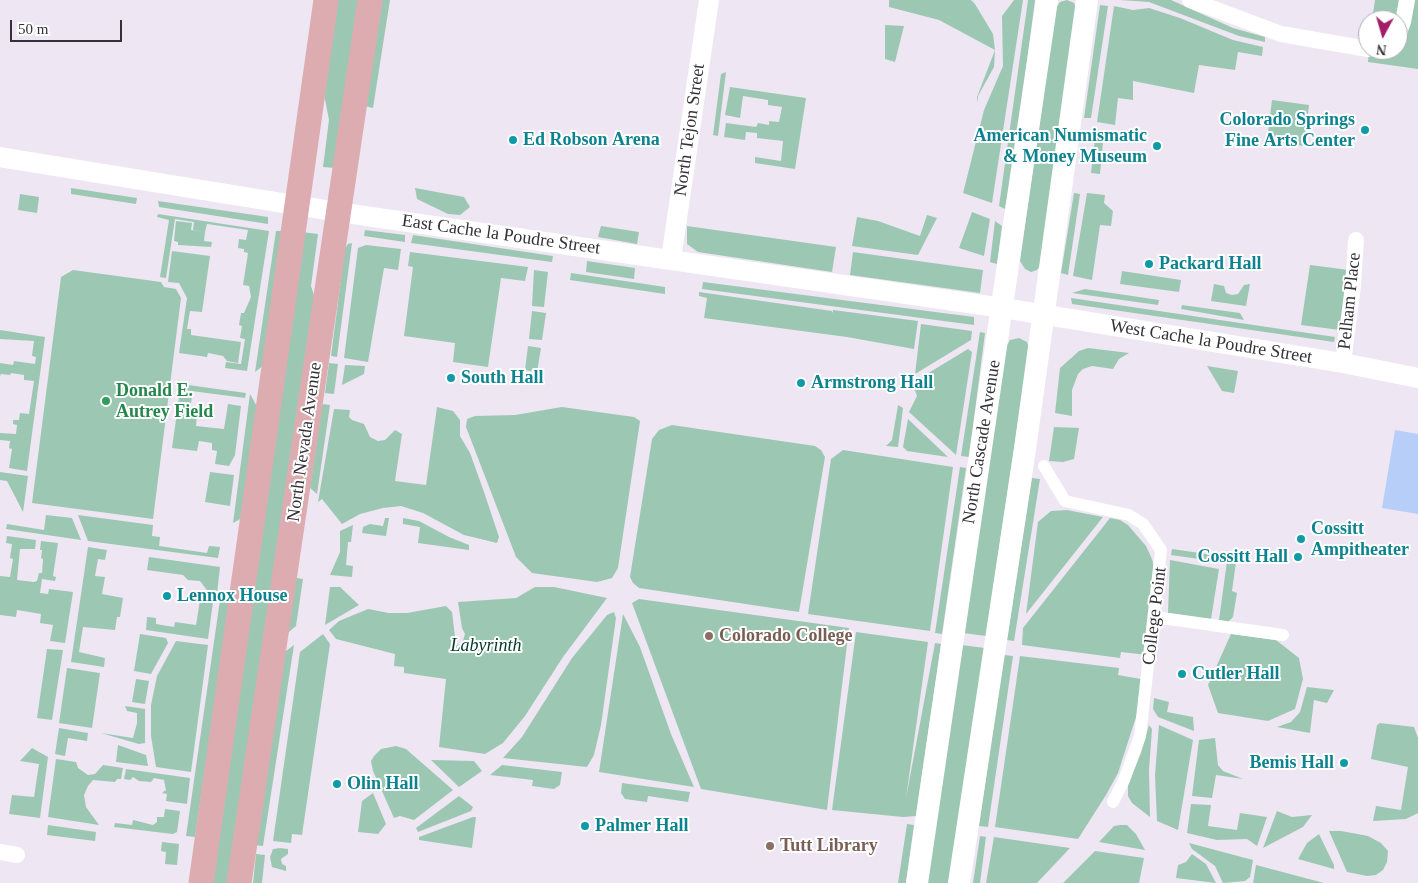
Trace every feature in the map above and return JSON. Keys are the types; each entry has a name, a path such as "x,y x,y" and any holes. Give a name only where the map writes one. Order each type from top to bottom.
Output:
{"main road":[{"path":"201,883 326,0"},
{"name":"North Nevada Avenue","path":"239,883 370,0"},
{"name":"North Cascade Avenue","path":"917,883 1047,0"},
{"path":"959,883 1043,315 1087,0"}],"street":[{"name":"North Tejon Street","path":"671,259 709,0"},
{"path":"1190,0 1281,34 1358,47"},
{"name":"East Cache la Poudre Street","path":"0,157 338,212 1003,308"},
{"name":"Pelham Place","path":"1343,363 1356,240"},
{"name":"West Cache la Poudre Street","path":"1003,308 1343,363 1418,378"},
{"name":"College Point","path":"1044,466 1066,501 1129,515 1143,524 1154,537 1161,550 1162,558 1140,736 1124,780 1113,802"},
{"path":"1154,617 1284,635"},
{"path":"0,852 17,855"}],"green space":[{"path":"338,0 361,0 335,168 323,167 329,120 324,94"},
{"path":"380,0 390,0 373,108 365,106"},
{"path":"889,0 971,0 993,34 995,50 939,20 889,7"},
{"path":"1014,0 1023,0 992,203 963,193 984,110 1003,66 1002,16"},
{"path":"1028,0 1035,0 1015,153 1005,209 999,206"},
{"path":"1067,0 1074,3 1077,11 1041,264 1037,270 1031,272 1025,269 1020,261 1056,8 1060,2"},
{"path":"1120,0 1171,0 1233,28 1265,37 1265,42 1239,36 1149,2"},
{"path":"1375,0 1418,0 1418,69 1368,62 1368,60 1408,60 1408,10 1374,10"},
{"path":"1100,5 1108,6 1091,118 1084,118"},
{"path":"1114,6 1133,10 1149,8 1180,18 1233,40 1263,47 1262,56 1238,52 1235,70 1199,65 1194,93 1133,81 1133,100 1118,98 1115,125 1097,122"},
{"path":"885,25 904,26 895,62 885,59"},
{"path":"995,50 994,67 978,96 978,103 977,97"},
{"path":"726,72 718,136 713,135 721,74"},
{"path":"730,87 806,98 795,169 755,163 755,157 781,161 783,141 757,138 757,133 746,132 745,140 724,137 726,123 756,127 758,123 769,125 769,121 779,122 782,107 768,105 768,100 743,96 740,118 725,115"},
{"path":"1272,100 1309,105 1304,146 1267,141"},
{"path":"1096,130 1104,131 1100,174 1091,173"},
{"path":"71,188 137,198 136,204 71,194"},
{"path":"415,188 464,197 470,207 460,215 448,214 417,199"},
{"path":"1074,193 1080,194 1068,275 1061,273"},
{"path":"1087,193 1105,195 1104,203 1113,211 1111,226 1100,225 1092,280 1073,276"},
{"path":"20,194 39,197 37,213 18,210"},
{"path":"158,201 268,217 268,224 159,207"},
{"path":"972,212 990,219 984,256 959,248"},
{"path":"158,214 269,231 247,371 225,368 226,362 241,364 245,339 240,338 242,326 239,325 241,313 244,313 251,297 249,286 243,285 248,253 244,252 244,249 238,248 239,239 246,240 248,230 207,224 205,232 193,230 194,222 175,219 166,278 160,277 169,220 157,217"},
{"path":"927,215 937,218 918,255 852,246 857,217 878,221 920,236"},
{"path":"176,221 192,223 191,230 205,232 204,241 212,242 211,247 178,245 178,242 174,241"},
{"path":"995,221 1002,226 997,264 990,262"},
{"path":"601,226 639,232 637,244 598,237"},
{"path":"687,226 836,247 832,272 698,252 687,244"},
{"path":"365,230 405,235 405,242 364,236"},
{"path":"276,231 283,231 264,365 255,372"},
{"path":"302,232 318,234 311,286 316,301 231,883 208,883"},
{"path":"413,235 553,256 552,262 411,243"},
{"path":"352,243 337,357 331,356 345,248 348,244"},
{"path":"366,245 401,249 398,270 384,268 368,362 344,358 358,248"},
{"path":"172,251 210,256 202,312 190,311 187,329 191,329 191,335 241,342 238,363 227,361 223,356 208,353 207,357 179,353 187,298 179,283 168,282"},
{"path":"410,252 528,267 525,281 501,278 488,367 453,362 455,343 404,336 413,267 408,266"},
{"path":"853,252 983,270 980,293 850,275"},
{"path":"587,261 635,268 634,279 586,272"},
{"path":"1310,265 1349,270 1340,330 1301,325"},
{"name":"Donald E. Autrey Field","path":"73,270 161,282 164,287 176,289 181,298 153,519 32,503 61,277"},
{"path":"534,270 548,272 544,307 532,306"},
{"path":"1122,271 1181,280 1179,292 1120,284"},
{"path":"571,273 665,287 665,294 570,280"},
{"path":"703,282 974,317 974,325 702,289"},
{"path":"1214,284 1224,286 1226,293 1232,295 1238,294 1244,285 1250,284 1246,306 1211,301"},
{"path":"1085,289 1159,300 1158,305 1072,293"},
{"path":"699,292 832,311 833,313 833,310 918,321 914,349 847,337 704,318 707,298 699,296"},
{"path":"1071,298 1335,337 1334,342 1072,304"},
{"path":"1182,305 1240,313 1244,320 1181,309"},
{"path":"532,311 546,313 542,340 529,339"},
{"path":"921,324 972,331 971,340 915,374"},
{"path":"0,330 45,337 27,471 9,468 12,449 9,448 10,441 0,440 0,433 16,434 17,425 13,424 13,420 19,420 20,413 29,414 34,381 24,380 24,375 11,373 10,375 1,374 0,376 0,363 13,365 14,361 35,364 36,357 32,356 34,341 0,339"},
{"path":"980,332 985,333 969,457 961,456"},
{"path":"1019,338 1027,342 1029,348 986,636 963,633 1006,347 1010,340"},
{"path":"528,346 541,348 537,372 525,370"},
{"path":"1088,348 1129,353 1119,359 1113,369 1092,366 1083,369 1078,374 1072,390 1072,416 1055,413 1060,368 1079,351"},
{"path":"968,349 972,352 956,455 909,412 917,396 912,383"},
{"path":"329,363 338,364 334,394 325,393"},
{"path":"345,365 365,366 364,374 342,385"},
{"path":"1207,366 1238,371 1234,393 1222,391"},
{"path":"181,384 246,393 245,398 184,390 183,396 192,397 189,414 197,415 196,426 224,429 228,404 241,406 235,455 229,466 215,464 217,451 212,450 212,443 199,441 197,451 172,448"},
{"path":"250,394 259,410 242,518 233,523"},
{"path":"322,404 330,405 317,494 310,488"},
{"path":"898,405 903,408 898,447 886,446 892,440"},
{"path":"437,407 453,411 460,420 460,436 470,453 484,492 499,537 497,543 464,535 423,513 401,506 360,514 342,524 322,499 318,502 334,409 350,410 349,417 364,424 370,437 378,441 385,440 395,430 402,434 395,481 426,485"},
{"path":"562,407 634,417 640,421 618,568 612,578 597,582 532,573 516,557 466,427 467,419 475,416 515,415"},
{"path":"908,419 948,457 907,451 903,447"},
{"path":"672,425 815,446 821,450 825,457 799,612 639,588 633,583 630,577 652,439 659,430"},
{"path":"1054,427 1079,428 1074,459 1063,462 1049,461"},
{"path":"843,450 953,467 930,631 808,614 831,459"},
{"path":"960,467 966,468 942,634 935,633"},
{"path":"0,472 28,476 23,512 7,481 0,480"},
{"path":"210,472 234,475 230,506 205,502"},
{"path":"1032,478 1040,479 1014,641 1007,640"},
{"path":"1067,510 1103,517 1026,614 1038,522 1051,511"},
{"path":"46,515 72,518 81,540 6,529 7,524 44,530"},
{"path":"78,515 153,525 152,536 160,537 159,546 207,553 209,546 220,547 218,558 88,541"},
{"path":"385,518 389,518 386,536 362,533 363,527 370,524 383,526"},
{"path":"403,518 419,521 469,545 469,550 418,543 420,527 403,524"},
{"path":"1110,518 1120,520 1128,525 1146,546 1152,559 1155,571 1147,655 1121,652 1120,658 1022,645 1023,628"},
{"path":"353,525 351,542 348,542 346,565 353,566 352,577 330,575 340,552 340,531"},
{"path":"7,536 36,540 35,549 20,549 17,580 37,581 39,573 42,573 41,541 58,543 53,576 56,577 55,581 42,579 40,593 48,594 49,589 73,592 65,643 50,641 53,625 40,623 41,614 17,610 16,617 0,615 0,576 10,577 13,559 10,558 12,544 6,543"},
{"path":"88,547 107,550 105,560 98,559 95,576 105,577 102,594 123,598 120,617 117,617 115,630 83,627 79,652 105,658 104,667 71,662"},
{"path":"1172,549 1221,556 1220,562 1171,555"},
{"path":"149,557 220,567 217,594 209,593 200,581 188,580 183,575 147,570"},
{"path":"1170,560 1219,569 1211,619 1168,613"},
{"path":"1227,561 1236,562 1232,591 1237,593 1233,617 1228,622 1219,620"},
{"path":"290,577 303,579 296,626 283,637"},
{"path":"330,587 340,587 359,605 325,625"},
{"name":"Labyrinth","path":"535,587 554,587 607,598 563,657 525,716 503,743 485,754 439,747 446,679 404,673 404,667 394,666 395,654 336,639 329,630 339,621 368,609 389,613 407,613 446,606 452,612 456,645 462,644 465,634 462,628 458,602 516,598"},
{"path":"639,599 849,628 827,810 701,789 632,603"},
{"path":"200,600 213,602 208,639 146,630 147,617 156,618 156,624 174,627 175,622 196,625"},
{"path":"220,600 230,602 195,837 186,836"},
{"path":"614,612 616,618 601,725 594,755 587,767 503,758 522,737 572,658 607,615"},
{"path":"623,614 640,647 671,734 694,787 599,772"},
{"path":"856,632 928,642 906,798 935,643 941,644 916,816 903,817 832,810"},
{"path":"140,634 166,638 168,643 151,674 134,671"},
{"path":"323,634 330,644 302,835 292,834 291,843 273,841 300,652"},
{"path":"1231,634 1276,640 1299,658 1303,679 1295,709 1268,721 1218,713 1208,685"},
{"path":"176,641 208,645 191,772 156,767 151,736 151,705 157,676"},
{"path":"294,645 263,846 253,845 282,654"},
{"path":"961,645 985,648 950,883 926,883"},
{"path":"47,649 63,650 52,720 37,718"},
{"path":"1004,655 1013,656 988,827 979,826"},
{"path":"1020,656 1119,668 1118,675 1141,679 1137,714 1118,773 1078,839 995,827"},
{"path":"67,668 100,673 92,728 59,723"},
{"path":"136,679 149,681 145,704 132,702"},
{"path":"1307,687 1334,690 1327,703 1314,700 1310,733 1277,727 1291,722 1300,712"},
{"path":"1154,698 1169,702 1167,712 1193,717 1194,731 1158,717 1153,709"},
{"path":"125,706 145,709 145,743 139,744 101,733 133,738 137,723 137,713 127,711"},
{"path":"1380,723 1414,727 1418,738 1418,813 1406,819 1373,821 1376,806 1401,810 1408,767 1371,759 1377,725"},
{"path":"1149,725 1152,729 1149,770 1150,817 1132,803 1128,796 1128,785 1141,753"},
{"path":"1159,725 1193,740 1178,830 1157,821 1155,775"},
{"path":"59,728 88,733 87,741 68,738 65,756 55,754"},
{"path":"1215,738 1218,765 1223,771 1243,779 1216,775 1212,798 1192,796 1199,740"},
{"path":"118,745 146,755 148,766 116,762"},
{"path":"396,746 406,749 453,790 414,820 400,816 394,818 373,771 371,761 374,756 381,749"},
{"path":"32,748 48,757 40,818 9,814 12,795 34,797 39,764 20,761"},
{"path":"56,759 76,762 78,768 88,775 95,774 103,765 123,768 121,779 117,779 115,782 93,780 84,795 86,807 99,825 48,817"},
{"path":"431,760 474,761 482,771 459,787"},
{"path":"502,765 562,772 560,785 554,789 532,786 533,780 490,775"},
{"path":"126,769 190,778 187,804 166,801 167,794 162,793 166,790 164,780 154,778 151,782 139,781 133,777 130,780 124,779"},
{"path":"622,783 690,792 688,802 648,796 647,802 625,799 621,793"},
{"path":"373,793 386,824 378,834 358,832 362,801"},
{"path":"459,796 473,807 471,811 418,832 416,828"},
{"path":"1191,804 1211,805 1208,826 1237,830 1240,813 1267,817 1257,846 1247,839 1217,840 1187,833"},
{"path":"165,809 180,811 177,832 173,834 114,827 115,823 132,825 133,820 153,825 157,822 157,817 164,817"},
{"path":"1277,811 1292,817 1312,815 1303,827 1263,848"},
{"path":"476,817 472,848 419,840 419,837"},
{"path":"907,824 914,825 906,883 898,883"},
{"path":"48,825 96,832 95,841 47,835"},
{"path":"1127,825 1136,834 1145,850 1099,842 1114,826"},
{"path":"1329,831 1341,831 1368,836 1381,843 1388,851 1387,862 1383,870 1376,875 1367,876 1347,872"},
{"path":"1319,834 1334,865 1334,869 1298,859 1307,843"},
{"path":"980,836 986,837 980,883 973,883"},
{"path":"994,837 1070,848 1037,883 986,883"},
{"path":"162,842 179,844 177,865 165,864 166,852 161,851"},
{"path":"1189,843 1253,860 1250,877 1245,881 1223,883 1215,866 1192,849"},
{"path":"273,849 288,849 288,854 281,859 282,864 286,866 286,871 272,867 270,857"},
{"path":"1095,851 1144,858 1139,883 1063,883"},
{"path":"256,854 265,855 262,883 253,883"},
{"path":"1192,854 1206,864 1216,883 1176,878 1178,865 1186,862"},
{"path":"1256,865 1324,883 1253,883"}],"water":[{"path":"1395,430 1418,434 1418,514 1382,508"}],"place":[{"name":"Colorado Springs Fine Arts Center","path":"1365,130"},
{"name":"Ed Robson Arena","path":"513,140"},
{"name":"American Numismatic & Money Museum","path":"1157,146"},
{"name":"Packard Hall","path":"1149,264"},
{"name":"South Hall","path":"451,378"},
{"name":"Armstrong Hall","path":"801,383"},
{"name":"Donald E. Autrey Field","path":"106,401"},
{"name":"Cossitt Ampitheater","path":"1301,539"},
{"name":"Cossitt Hall","path":"1298,557"},
{"name":"Lennox House","path":"167,596"},
{"name":"Colorado College","path":"709,636"},
{"name":"Cutler Hall","path":"1182,674"},
{"name":"Bemis Hall","path":"1344,763"},
{"name":"Olin Hall","path":"337,784"},
{"name":"Palmer Hall","path":"585,826"},
{"name":"Tutt Library","path":"770,846"}]}
